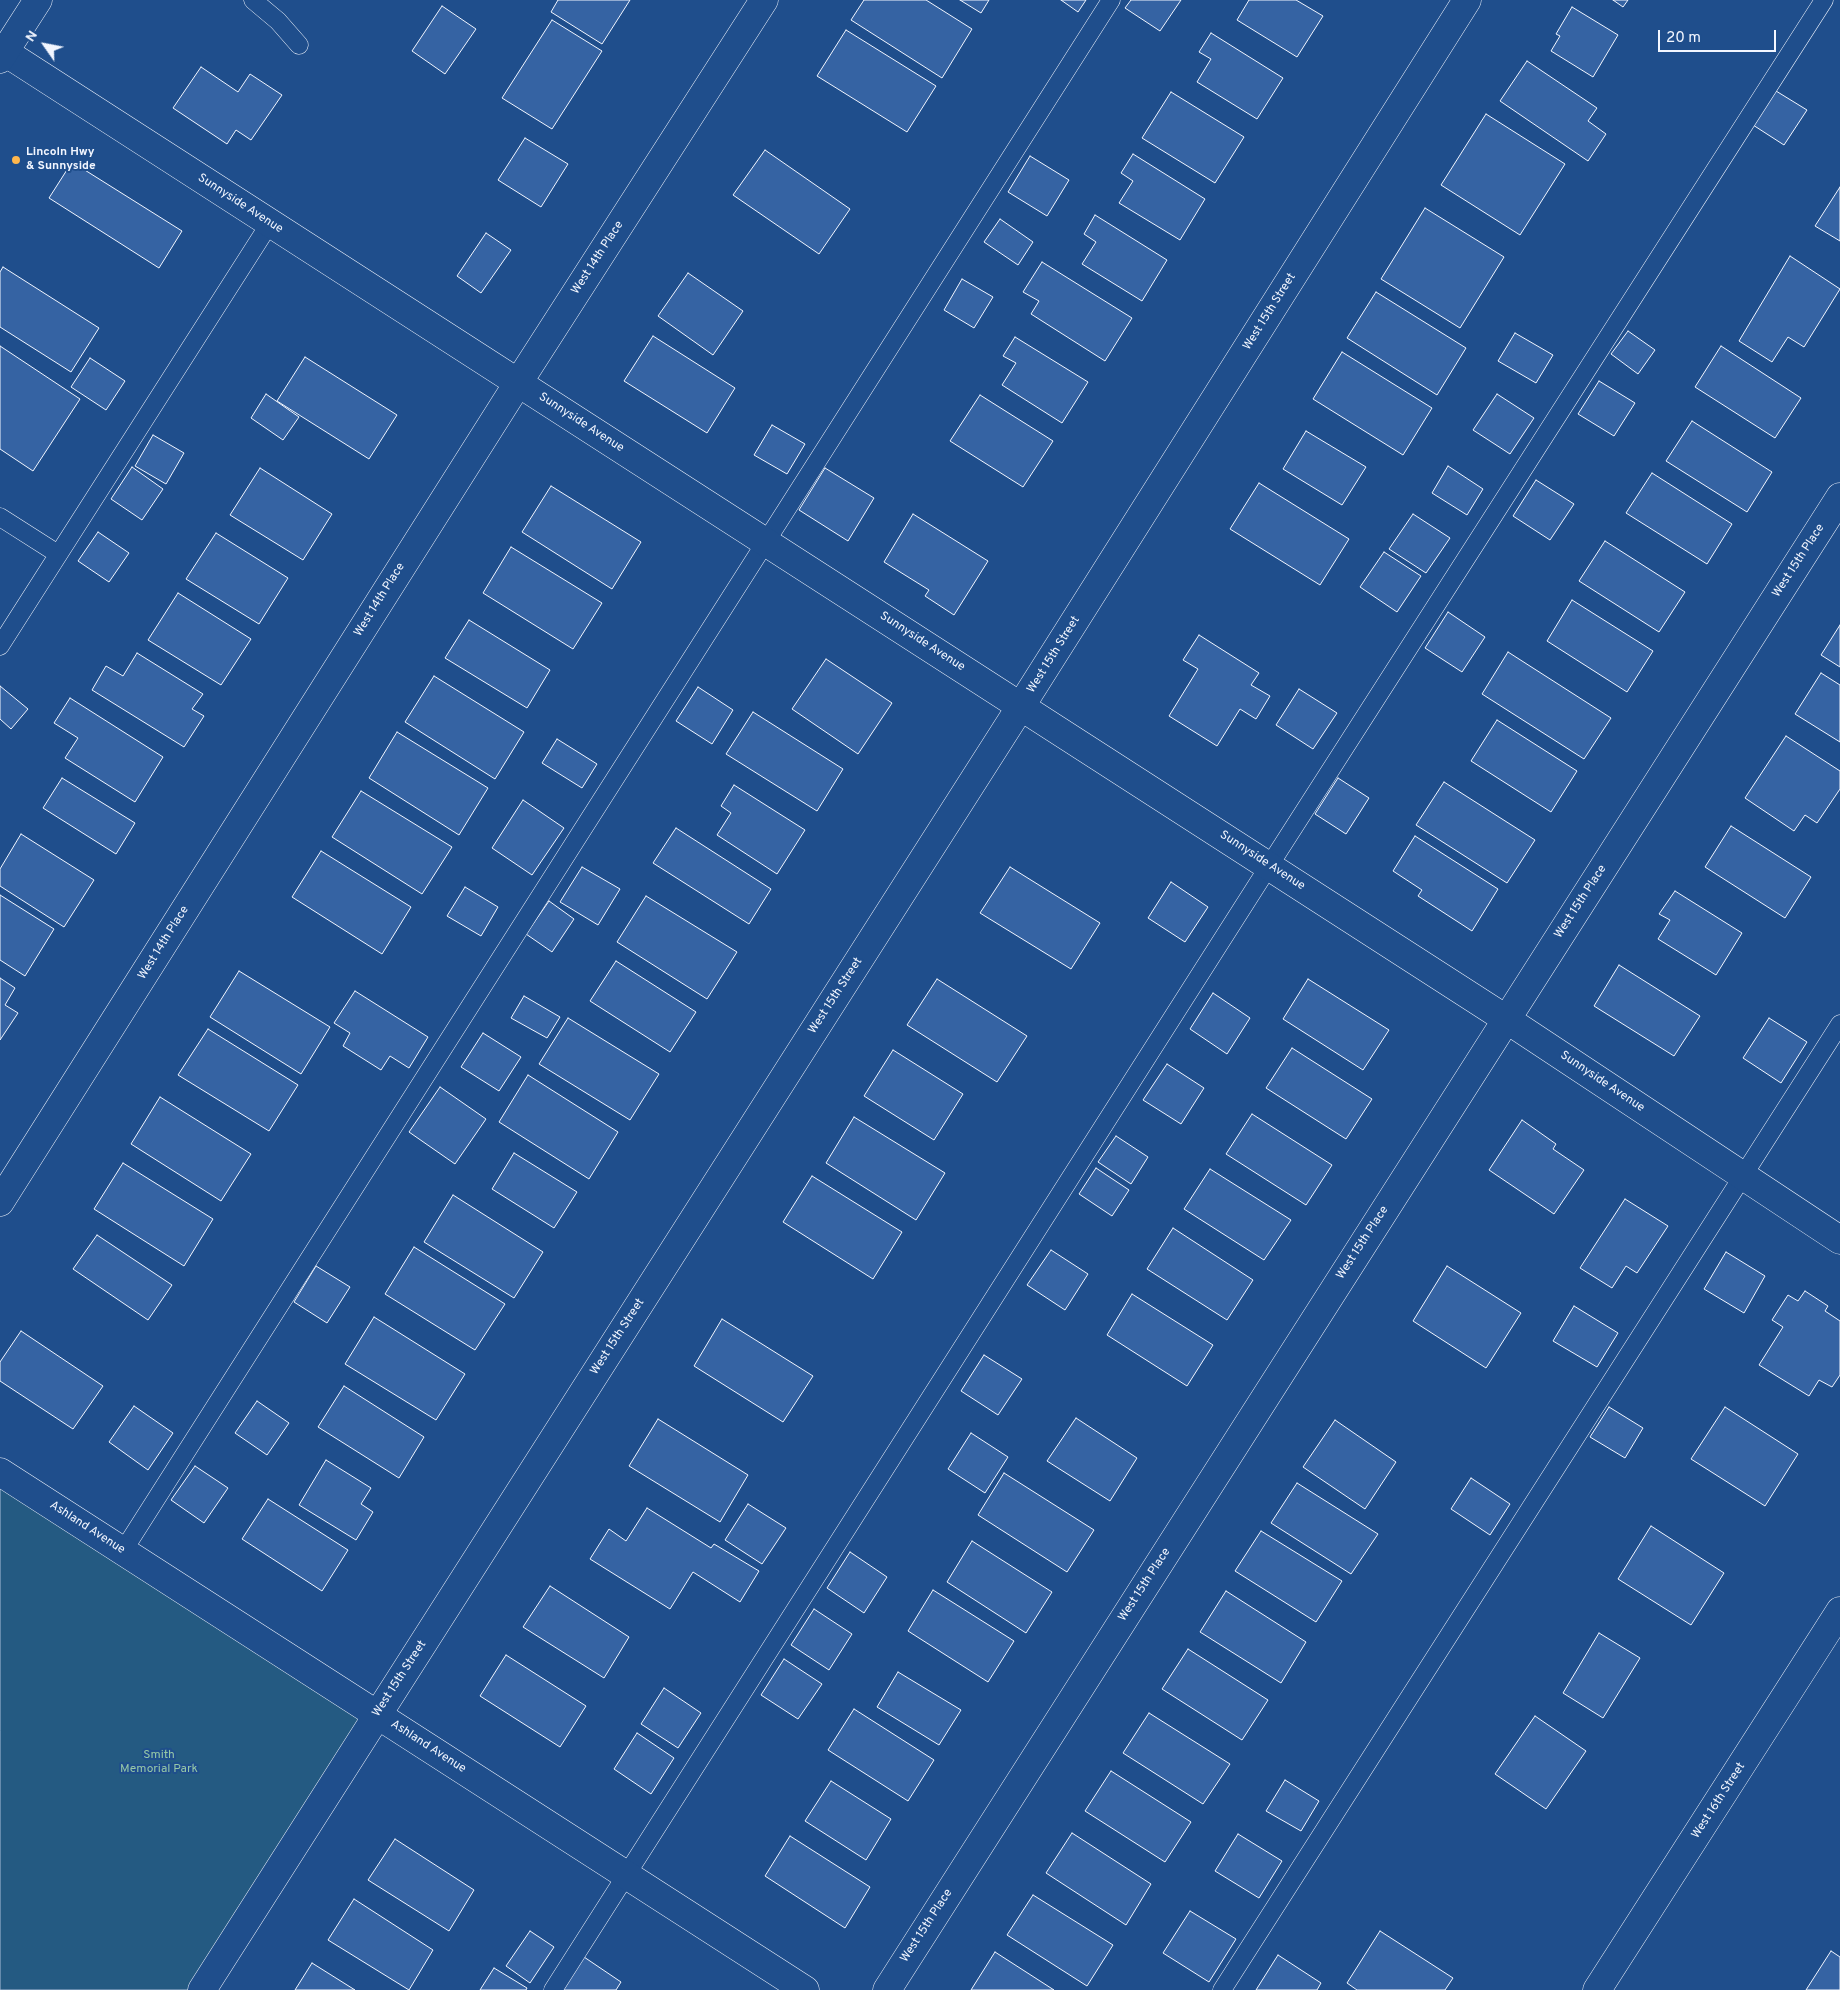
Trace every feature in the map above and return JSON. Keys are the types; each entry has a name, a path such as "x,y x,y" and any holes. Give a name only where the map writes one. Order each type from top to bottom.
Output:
{"street":[{"path":"1,53 38,0"},
{"name":"West 14th Place","path":"0,1202 518,383 764,0"},
{"name":"West 15th Street","path":"202,1990 1021,706 1467,0"},
{"name":"Sunnyside Avenue","path":"1,53 270,223 1269,866 1506,1019 1840,1240"},
{"name":"West 15th Place","path":"887,1990 1840,497"},
{"name":"Ashland Avenue","path":"0,1472 805,1990"},
{"name":"West 16th Street","path":"1597,1990 1840,1611"}],"lane":[{"path":"253,0 278,22 299,45"},
{"path":"123,1552 1111,0"},
{"path":"553,1990 1269,866 1824,0"},
{"path":"0,646 270,223"},
{"path":"0,517 58,554"},
{"path":"1222,1990 1840,1024"}],"green space":[{"name":"Smith Memorial Park","path":"0,1472 377,1715 202,1990 0,1990"}],"building":[{"path":"558,0 630,0 602,44 551,12"},
{"path":"864,0 926,0 972,29 942,78 851,20"},
{"path":"960,0 989,0 981,13"},
{"path":"1061,0 1086,0 1078,12"},
{"path":"1131,0 1181,0 1160,31 1125,8"},
{"path":"1249,0 1296,0 1323,16 1297,57 1237,20"},
{"path":"1613,0 1628,0 1623,7"},
{"path":"442,6 476,29 445,74 412,51"},
{"path":"1572,7 1618,35 1593,77 1551,51 1560,36 1556,34"},
{"path":"552,20 602,51 552,129 502,98"},
{"path":"846,30 936,86 907,132 817,76"},
{"path":"1211,33 1283,78 1257,119 1197,82 1211,59 1199,52"},
{"path":"1527,61 1597,108 1588,121 1606,134 1588,161 1500,101"},
{"path":"201,67 238,92 250,74 282,95 251,140 236,130 227,144 173,108"},
{"path":"1776,91 1807,110 1784,145 1753,125"},
{"path":"1171,92 1244,137 1215,183 1142,138"},
{"path":"1486,114 1565,164 1520,235 1441,185"},
{"path":"525,138 568,164 541,207 498,180"},
{"path":"765,150 850,209 819,254 733,195"},
{"path":"1133,154 1205,199 1180,240 1119,203 1133,181 1121,173"},
{"path":"1030,156 1069,180 1047,216 1008,192"},
{"path":"72,162 182,231 159,268 49,198"},
{"path":"1840,187 1840,241 1815,226"},
{"path":"1425,208 1504,257 1460,328 1381,279"},
{"path":"1095,215 1167,260 1142,301 1082,264 1096,242 1084,234"},
{"path":"1000,219 1033,242 1018,265 984,242"},
{"path":"486,233 511,250 481,293 457,276"},
{"path":"1790,256 1840,289 1804,347 1788,337 1772,362 1739,341"},
{"path":"1042,262 1132,318 1105,361 1031,314 1039,301 1023,292"},
{"path":"3,267 99,328 71,372 0,327 0,272"},
{"path":"688,273 743,311 713,355 658,316"},
{"path":"962,279 993,297 974,328 944,310"},
{"path":"1376,292 1466,348 1437,395 1347,338"},
{"path":"1628,331 1655,350 1638,374 1611,354"},
{"path":"1515,333 1553,355 1536,383 1498,361"},
{"path":"653,336 735,388 707,433 624,381"},
{"path":"1015,337 1088,382 1062,423 1002,385 1016,363 1003,356"},
{"path":"0,346 80,399 33,471 0,449"},
{"path":"1721,346 1801,398 1775,438 1695,387"},
{"path":"1342,352 1432,408 1403,455 1313,399"},
{"path":"305,357 397,415 369,459 277,401"},
{"path":"90,358 125,381 106,410 71,387"},
{"path":"1599,381 1635,403 1614,436 1578,414"},
{"path":"266,394 299,417 283,440 251,418"},
{"path":"1497,394 1534,418 1510,454 1473,430"},
{"path":"980,395 1053,441 1023,487 950,441"},
{"path":"1692,421 1772,472 1747,512 1666,461"},
{"path":"772,425 805,444 787,474 754,455"},
{"path":"1306,431 1366,467 1342,505 1283,469"},
{"path":"153,435 184,453 166,484 135,466"},
{"path":"1448,466 1483,489 1467,515 1432,493"},
{"path":"132,467 163,489 142,520 111,499"},
{"path":"260,468 332,514 303,560 230,515"},
{"path":"825,468 874,498 848,541 799,510"},
{"path":"1652,473 1732,524 1707,564 1626,513"},
{"path":"1536,480 1574,504 1550,540 1513,516"},
{"path":"1259,483 1349,539 1320,585 1230,529"},
{"path":"551,486 641,542 612,589 522,532"},
{"path":"913,514 988,561 954,615 925,596 929,590 884,562"},
{"path":"1413,514 1450,538 1426,573 1389,549"},
{"path":"98,532 129,553 109,582 78,561"},
{"path":"216,533 288,578 259,624 186,579"},
{"path":"1605,541 1685,592 1659,632 1579,581"},
{"path":"511,547 602,603 573,649 483,593"},
{"path":"1384,552 1421,576 1397,612 1360,587"},
{"path":"178,593 251,639 221,685 148,640"},
{"path":"1572,600 1653,651 1627,692 1547,641"},
{"path":"1448,612 1485,637 1462,672 1425,648"},
{"path":"469,620 550,670 527,708 445,658"},
{"path":"1840,625 1840,667 1821,655"},
{"path":"1199,635 1259,673 1251,685 1270,696 1256,719 1240,709 1217,746 1169,716 1198,669 1183,660"},
{"path":"1508,652 1611,718 1584,759 1482,694"},
{"path":"137,653 203,694 192,709 204,716 184,747 92,690 106,666 123,676"},
{"path":"826,659 892,703 858,754 792,709"},
{"path":"1821,673 1840,685 1840,742 1795,714"},
{"path":"434,676 524,732 495,779 405,722"},
{"path":"0,686 28,709 11,729 0,719"},
{"path":"698,687 733,710 712,744 676,721"},
{"path":"1299,689 1337,713 1313,749 1276,725"},
{"path":"70,698 163,757 135,802 65,758 78,738 54,723"},
{"path":"753,712 843,769 817,811 726,754"},
{"path":"1497,720 1577,771 1551,812 1471,761"},
{"path":"397,732 488,788 459,835 369,778"},
{"path":"1786,736 1840,771 1840,789 1817,823 1805,815 1794,831 1745,798"},
{"path":"557,739 597,764 582,788 542,763"},
{"path":"62,778 135,823 116,854 43,808"},
{"path":"1338,778 1369,798 1346,834 1315,814"},
{"path":"1444,782 1535,840 1507,883 1416,825"},
{"path":"734,785 805,830 777,874 717,835 731,813 721,806"},
{"path":"361,791 452,847 422,894 332,837"},
{"path":"523,800 564,828 532,875 492,848"},
{"path":"1731,826 1811,877 1785,918 1705,867"},
{"path":"676,828 771,889 749,924 653,863"},
{"path":"21,834 94,880 64,927 0,886 0,869"},
{"path":"1415,836 1498,889 1472,931 1418,896 1422,890 1393,871"},
{"path":"321,851 411,907 382,954 292,897"},
{"path":"582,867 620,889 598,925 560,902"},
{"path":"1010,867 1100,923 1071,969 980,913"},
{"path":"1171,882 1208,907 1185,942 1148,918"},
{"path":"465,887 498,907 481,936 447,916"},
{"path":"1675,891 1742,933 1716,975 1658,939 1670,920 1659,914"},
{"path":"0,895 54,929 25,976 0,960"},
{"path":"646,896 737,952 707,999 617,942"},
{"path":"549,901 574,919 552,952 526,934"},
{"path":"616,961 696,1012 670,1052 590,1001"},
{"path":"1619,965 1700,1016 1674,1056 1594,1006"},
{"path":"239,971 330,1027 301,1074 210,1017"},
{"path":"0,978 15,988 5,1005 18,1013 0,1040"},
{"path":"937,979 1027,1036 997,1082 907,1025"},
{"path":"1308,979 1389,1030 1363,1070 1283,1019"},
{"path":"355,991 428,1037 409,1068 390,1056 381,1070 343,1046 350,1033 334,1023"},
{"path":"1213,993 1250,1018 1227,1054 1190,1029"},
{"path":"524,996 560,1017 547,1038 511,1018"},
{"path":"568,1018 659,1074 630,1120 539,1064"},
{"path":"1769,1018 1807,1042 1781,1083 1743,1058"},
{"path":"208,1029 298,1085 269,1131 178,1075"},
{"path":"483,1033 521,1057 499,1091 461,1067"},
{"path":"1292,1048 1372,1099 1346,1139 1266,1088"},
{"path":"893,1050 963,1094 934,1140 864,1096"},
{"path":"1167,1064 1204,1088 1181,1124 1143,1100"},
{"path":"528,1075 618,1132 589,1179 499,1122"},
{"path":"440,1087 486,1119 455,1164 409,1132"},
{"path":"160,1097 251,1154 221,1201 131,1144"},
{"path":"1252,1114 1332,1165 1306,1205 1226,1154"},
{"path":"854,1117 945,1173 916,1220 826,1163"},
{"path":"1522,1120 1556,1144 1553,1149 1584,1170 1554,1214 1489,1170"},
{"path":"1116,1136 1148,1157 1131,1184 1098,1162"},
{"path":"514,1153 577,1192 554,1228 492,1189"},
{"path":"123,1163 213,1219 184,1266 94,1209"},
{"path":"1096,1168 1129,1190 1112,1216 1079,1194"},
{"path":"1210,1169 1291,1220 1264,1260 1184,1209"},
{"path":"812,1176 902,1232 873,1279 783,1222"},
{"path":"453,1195 543,1252 514,1298 424,1242"},
{"path":"1625,1199 1668,1226 1637,1273 1626,1266 1612,1288 1580,1268"},
{"path":"1173,1228 1253,1280 1227,1320 1147,1269"},
{"path":"97,1235 172,1285 148,1320 73,1269"},
{"path":"414,1247 505,1304 475,1350 385,1294"},
{"path":"1051,1250 1088,1274 1065,1310 1027,1285"},
{"path":"1726,1252 1765,1276 1744,1313 1704,1289"},
{"path":"316,1266 350,1287 327,1323 294,1302"},
{"path":"1447,1266 1521,1313 1486,1368 1413,1321"},
{"path":"1805,1291 1828,1306 1825,1311 1840,1321 1840,1375 1832,1387 1819,1380 1809,1396 1759,1365 1783,1327 1772,1320 1788,1295 1798,1301"},
{"path":"1132,1294 1213,1345 1187,1386 1107,1335"},
{"path":"1574,1306 1618,1333 1597,1367 1553,1341"},
{"path":"374,1317 465,1374 436,1420 345,1364"},
{"path":"722,1319 813,1376 783,1422 694,1366"},
{"path":"21,1331 103,1386 73,1429 0,1381 0,1362"},
{"path":"984,1355 1022,1379 998,1415 961,1391"},
{"path":"344,1386 424,1437 399,1478 318,1427"},
{"path":"257,1401 289,1423 267,1455 235,1433"},
{"path":"134,1406 173,1433 148,1470 109,1442"},
{"path":"1609,1407 1643,1428 1625,1458 1590,1437"},
{"path":"1725,1407 1798,1454 1765,1506 1691,1459"},
{"path":"1076,1418 1137,1458 1110,1501 1047,1461"},
{"path":"658,1419 748,1475 720,1522 629,1466"},
{"path":"1335,1420 1396,1462 1365,1509 1303,1467"},
{"path":"971,1433 1008,1457 985,1493 948,1469"},
{"path":"326,1460 371,1488 361,1504 373,1512 356,1540 299,1505"},
{"path":"195,1466 228,1488 204,1523 171,1500"},
{"path":"1004,1473 1094,1530 1067,1572 978,1515"},
{"path":"1471,1478 1510,1504 1490,1535 1451,1509"},
{"path":"1297,1483 1378,1534 1351,1574 1271,1523"},
{"path":"268,1499 348,1550 322,1591 242,1539"},
{"path":"748,1504 786,1528 762,1564 725,1540"},
{"path":"647,1508 711,1548 714,1544 759,1571 740,1602 693,1572 670,1609 590,1559 609,1529 626,1541"},
{"path":"1651,1526 1724,1573 1691,1625 1618,1579"},
{"path":"1261,1531 1342,1581 1316,1622 1235,1571"},
{"path":"972,1541 1052,1592 1026,1633 947,1582"},
{"path":"850,1552 887,1577 864,1613 827,1588"},
{"path":"550,1586 629,1637 604,1678 523,1627"},
{"path":"933,1590 1014,1641 988,1682 908,1631"},
{"path":"1226,1591 1306,1642 1281,1683 1200,1632"},
{"path":"814,1609 852,1634 829,1670 791,1645"},
{"path":"1599,1633 1640,1658 1603,1718 1563,1693"},
{"path":"1188,1649 1268,1700 1242,1740 1162,1689"},
{"path":"506,1655 586,1706 560,1747 480,1696"},
{"path":"784,1659 822,1684 798,1719 761,1695"},
{"path":"898,1672 961,1710 939,1745 877,1707"},
{"path":"664,1688 701,1713 678,1748 641,1724"},
{"path":"854,1709 934,1760 908,1801 828,1750"},
{"path":"1149,1713 1230,1764 1203,1804 1123,1753"},
{"path":"1535,1716 1586,1751 1546,1809 1495,1774"},
{"path":"637,1733 674,1758 651,1794 614,1769"},
{"path":"1111,1771 1191,1822 1165,1862 1085,1811"},
{"path":"1285,1780 1319,1801 1301,1831 1266,1811"},
{"path":"831,1781 891,1819 866,1860 805,1821"},
{"path":"1072,1833 1151,1884 1126,1925 1046,1873"},
{"path":"1238,1834 1282,1861 1259,1898 1215,1871"},
{"path":"790,1836 870,1887 845,1928 765,1876"},
{"path":"395,1839 474,1890 449,1931 368,1880"},
{"path":"1033,1895 1113,1945 1087,1986 1007,1935"},
{"path":"354,1899 433,1950 409,1990 328,1940"},
{"path":"1190,1911 1236,1939 1209,1982 1163,1953"},
{"path":"530,1931 554,1947 530,1983 506,1966"},
{"path":"1380,1931 1453,1978 1445,1990 1357,1990 1347,1983"},
{"path":"1831,1951 1840,1957 1840,1990 1806,1990"},
{"path":"995,1952 1054,1990 971,1990"},
{"path":"1278,1955 1321,1983 1317,1990 1256,1990"},
{"path":"584,1957 621,1982 616,1990 563,1990"},
{"path":"312,1963 355,1990 295,1990"},
{"path":"494,1968 527,1988 526,1990 480,1990"}],"place":[{"name":"Lincoln Hwy & Sunnyside","path":"16,160"}]}
